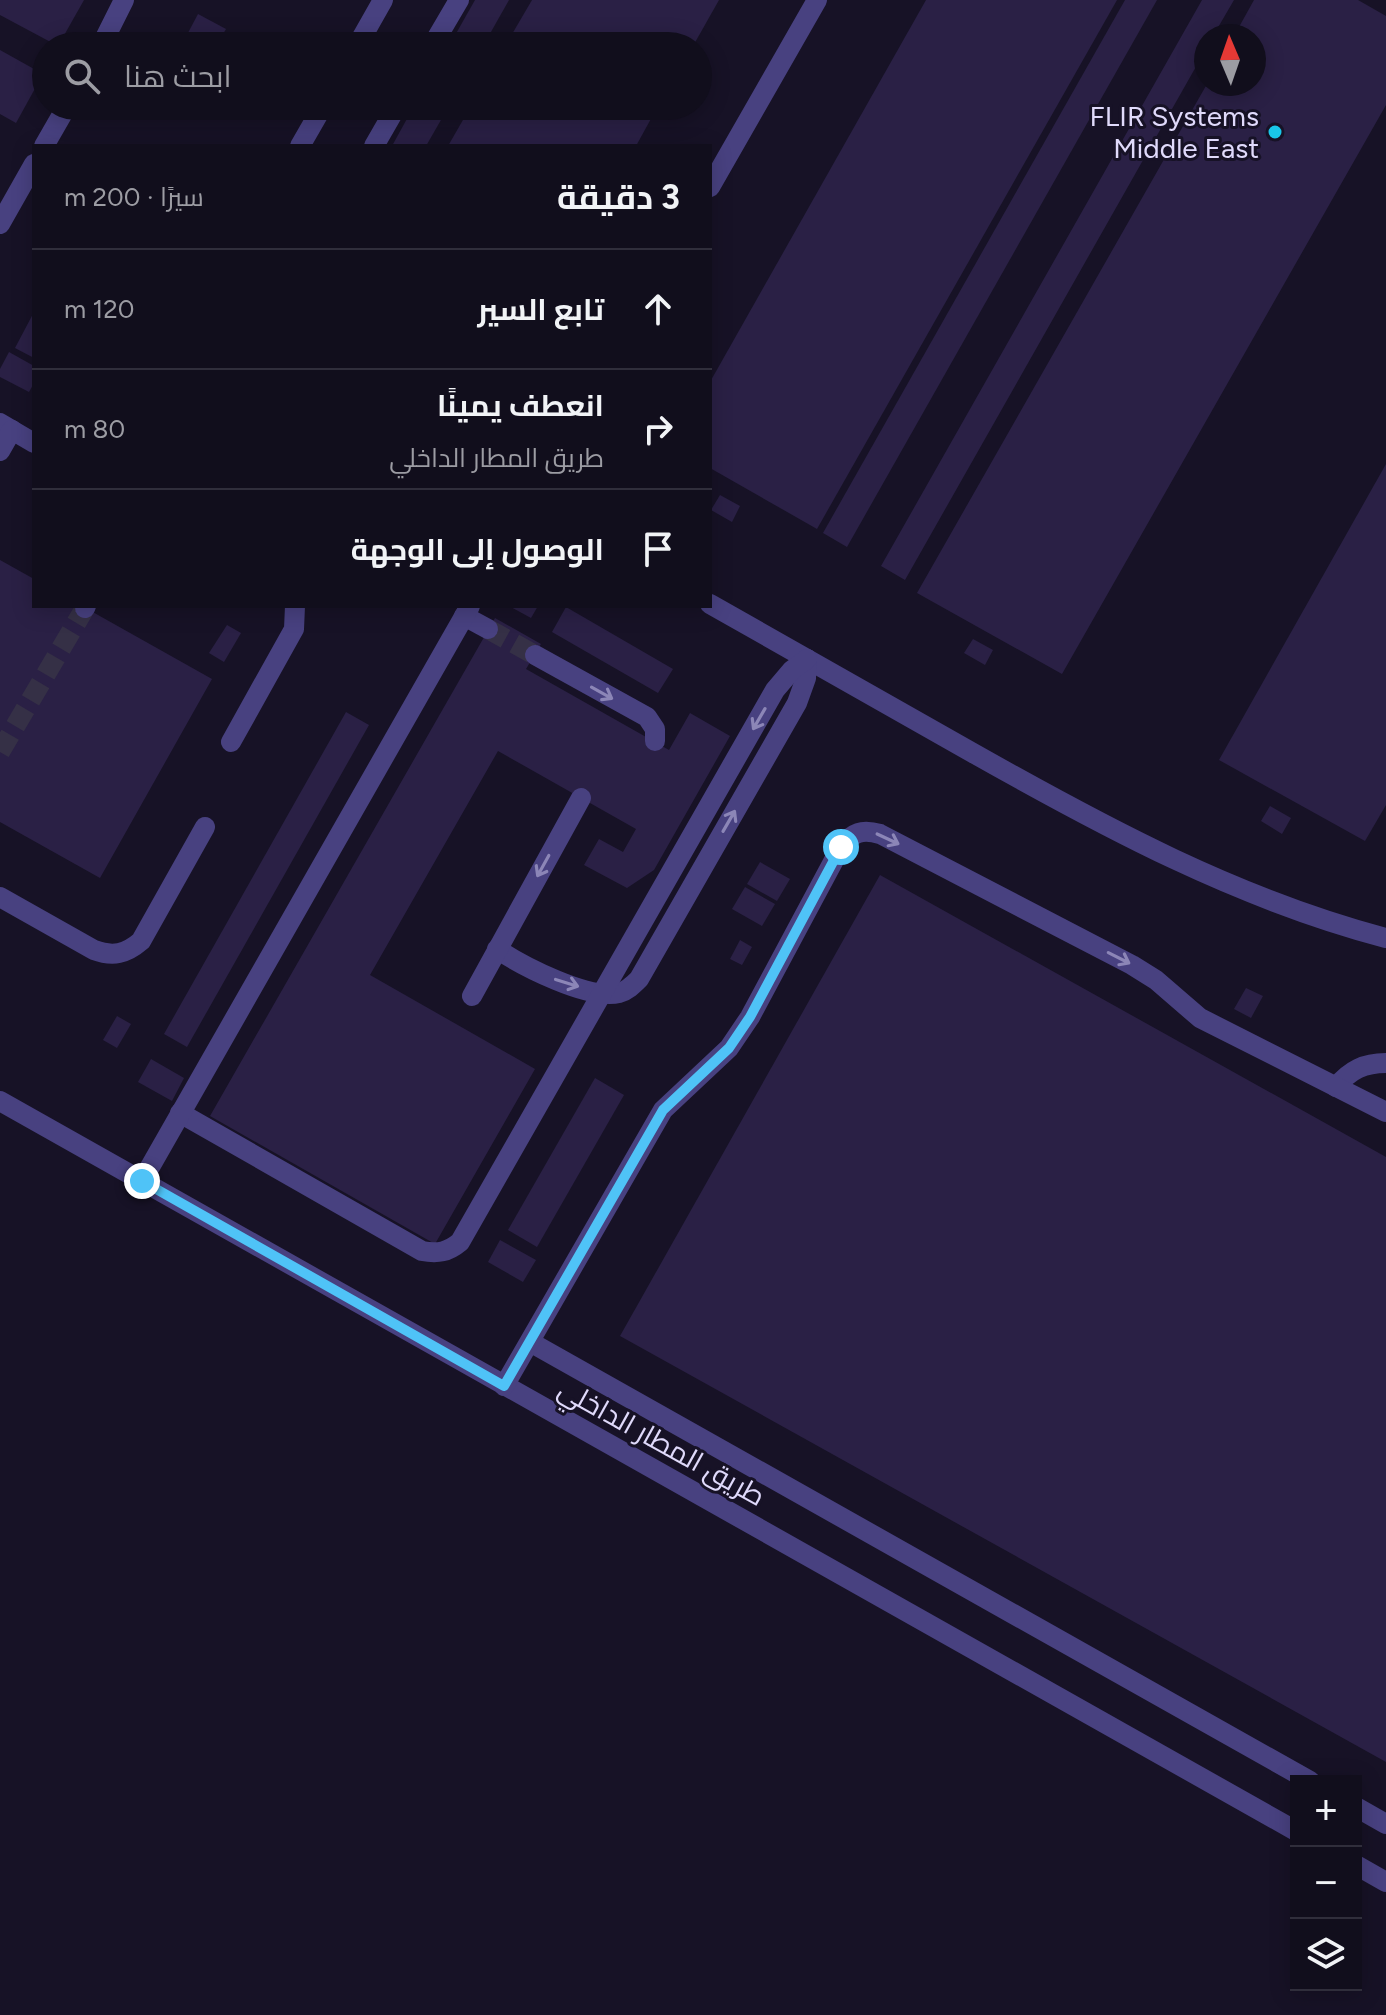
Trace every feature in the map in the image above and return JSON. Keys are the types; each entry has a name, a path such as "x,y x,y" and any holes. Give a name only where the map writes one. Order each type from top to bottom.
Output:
{"street":[{"path":"108,32 124,0"},
{"path":"365,32 383,0"},
{"path":"440,32 459,0"},
{"path":"712,184 817,0"},
{"path":"45,144 59,120"},
{"path":"301,144 315,120"},
{"path":"375,144 389,120"},
{"path":"0,224 32,168"},
{"path":"0,451 6,427 32,442"},
{"path":"712,605 1082,814 1165,857 1295,911 1383,931"},
{"path":"231,742 294,629 295,608"},
{"path":"142,1181 467,611 488,629"},
{"path":"535,655 647,717 655,729 655,741"},
{"path":"497,949 552,979 604,993 619,993 631,988 797,703 806,678 807,659"},
{"path":"472,996 581,798"},
{"path":"0,897 94,950 106,955 120,954 141,941 205,827"},
{"path":"504,1386 663,1110 729,1048 750,1017 841,847 851,835 865,830 880,834 1132,965 1156,980 1200,1018 1386,1112"},
{"path":"180,1113 422,1251 442,1253 460,1242 604,993"},
{"path":"1336,1087 1361,1066 1386,1063"},
{"name":"طريق المطار الداخلي","path":"0,1101 1290,1828"},
{"path":"530,1342 1299,1775"},
{"path":"1362,1810 1386,1824"},
{"path":"1362,1868 1386,1882"}],"building":[{"path":"0,0 84,0 66,32 32,32 0,15"},
{"path":"475,0 509,0 491,32 457,32"},
{"path":"532,0 719,0 701,32 513,32"},
{"path":"926,0 1117,0 817,529 712,469 712,378"},
{"path":"1125,0 1157,0 847,547 823,533"},
{"path":"1202,0 1234,0 1220,24 1194,24 1194,70 905,580 881,566"},
{"path":"1254,0 1358,0 1386,16 1386,105 1062,674 917,593 1200,96 1266,96 1266,24 1241,24"},
{"path":"198,14 226,29 224,32 188,32"},
{"path":"0,50 32,68 32,94 16,123 0,114"},
{"path":"406,120 441,120 427,144 393,144"},
{"path":"463,120 650,120 637,144 449,144"},
{"path":"32,316 32,357 15,348"},
{"path":"9,352 32,365 29,392 0,377 0,369"},
{"path":"1386,464 1386,805 1365,841 1219,760"},
{"path":"720,495 740,506 732,522 712,508"},
{"path":"0,560 32,578 32,608 86,608 212,679 100,878 0,822"},
{"path":"513,608 537,608 531,618"},
{"path":"568,608 673,669 658,693 552,632"},
{"path":"495,618 541,644 526,669 669,750 690,713 730,736 654,870 627,888 584,865 599,839 623,852 636,829 498,751 370,975 535,1069 435,1244 210,1116"},
{"path":"227,625 241,633 224,662 209,653"},
{"path":"973,639 993,650 985,665 964,653"},
{"path":"346,712 369,725 187,1047 164,1034"},
{"path":"1270,806 1291,818 1282,834 1261,821"},
{"path":"760,862 790,879 777,901 747,884"},
{"path":"880,875 1386,1157 1386,1762 620,1336"},
{"path":"745,887 775,904 762,926 732,909"},
{"path":"740,940 752,947 742,965 730,959"},
{"path":"1246,988 1263,996 1251,1018 1234,1009"},
{"path":"117,1016 131,1024 117,1048 103,1040"},
{"path":"151,1059 184,1078 172,1101 138,1082"},
{"path":"595,1078 624,1095 537,1247 508,1230"},
{"path":"500,1240 536,1260 523,1282 488,1262"}],"tunnel":[{"path":"0,752 85,608"},
{"path":"488,629 535,655"}],"place":[{"name":"FLIR Systems Middle East","path":"1275,132"}],"route":[{"path":"142,1181 504,1386 663,1110 729,1048 750,1017 841,847"}]}
